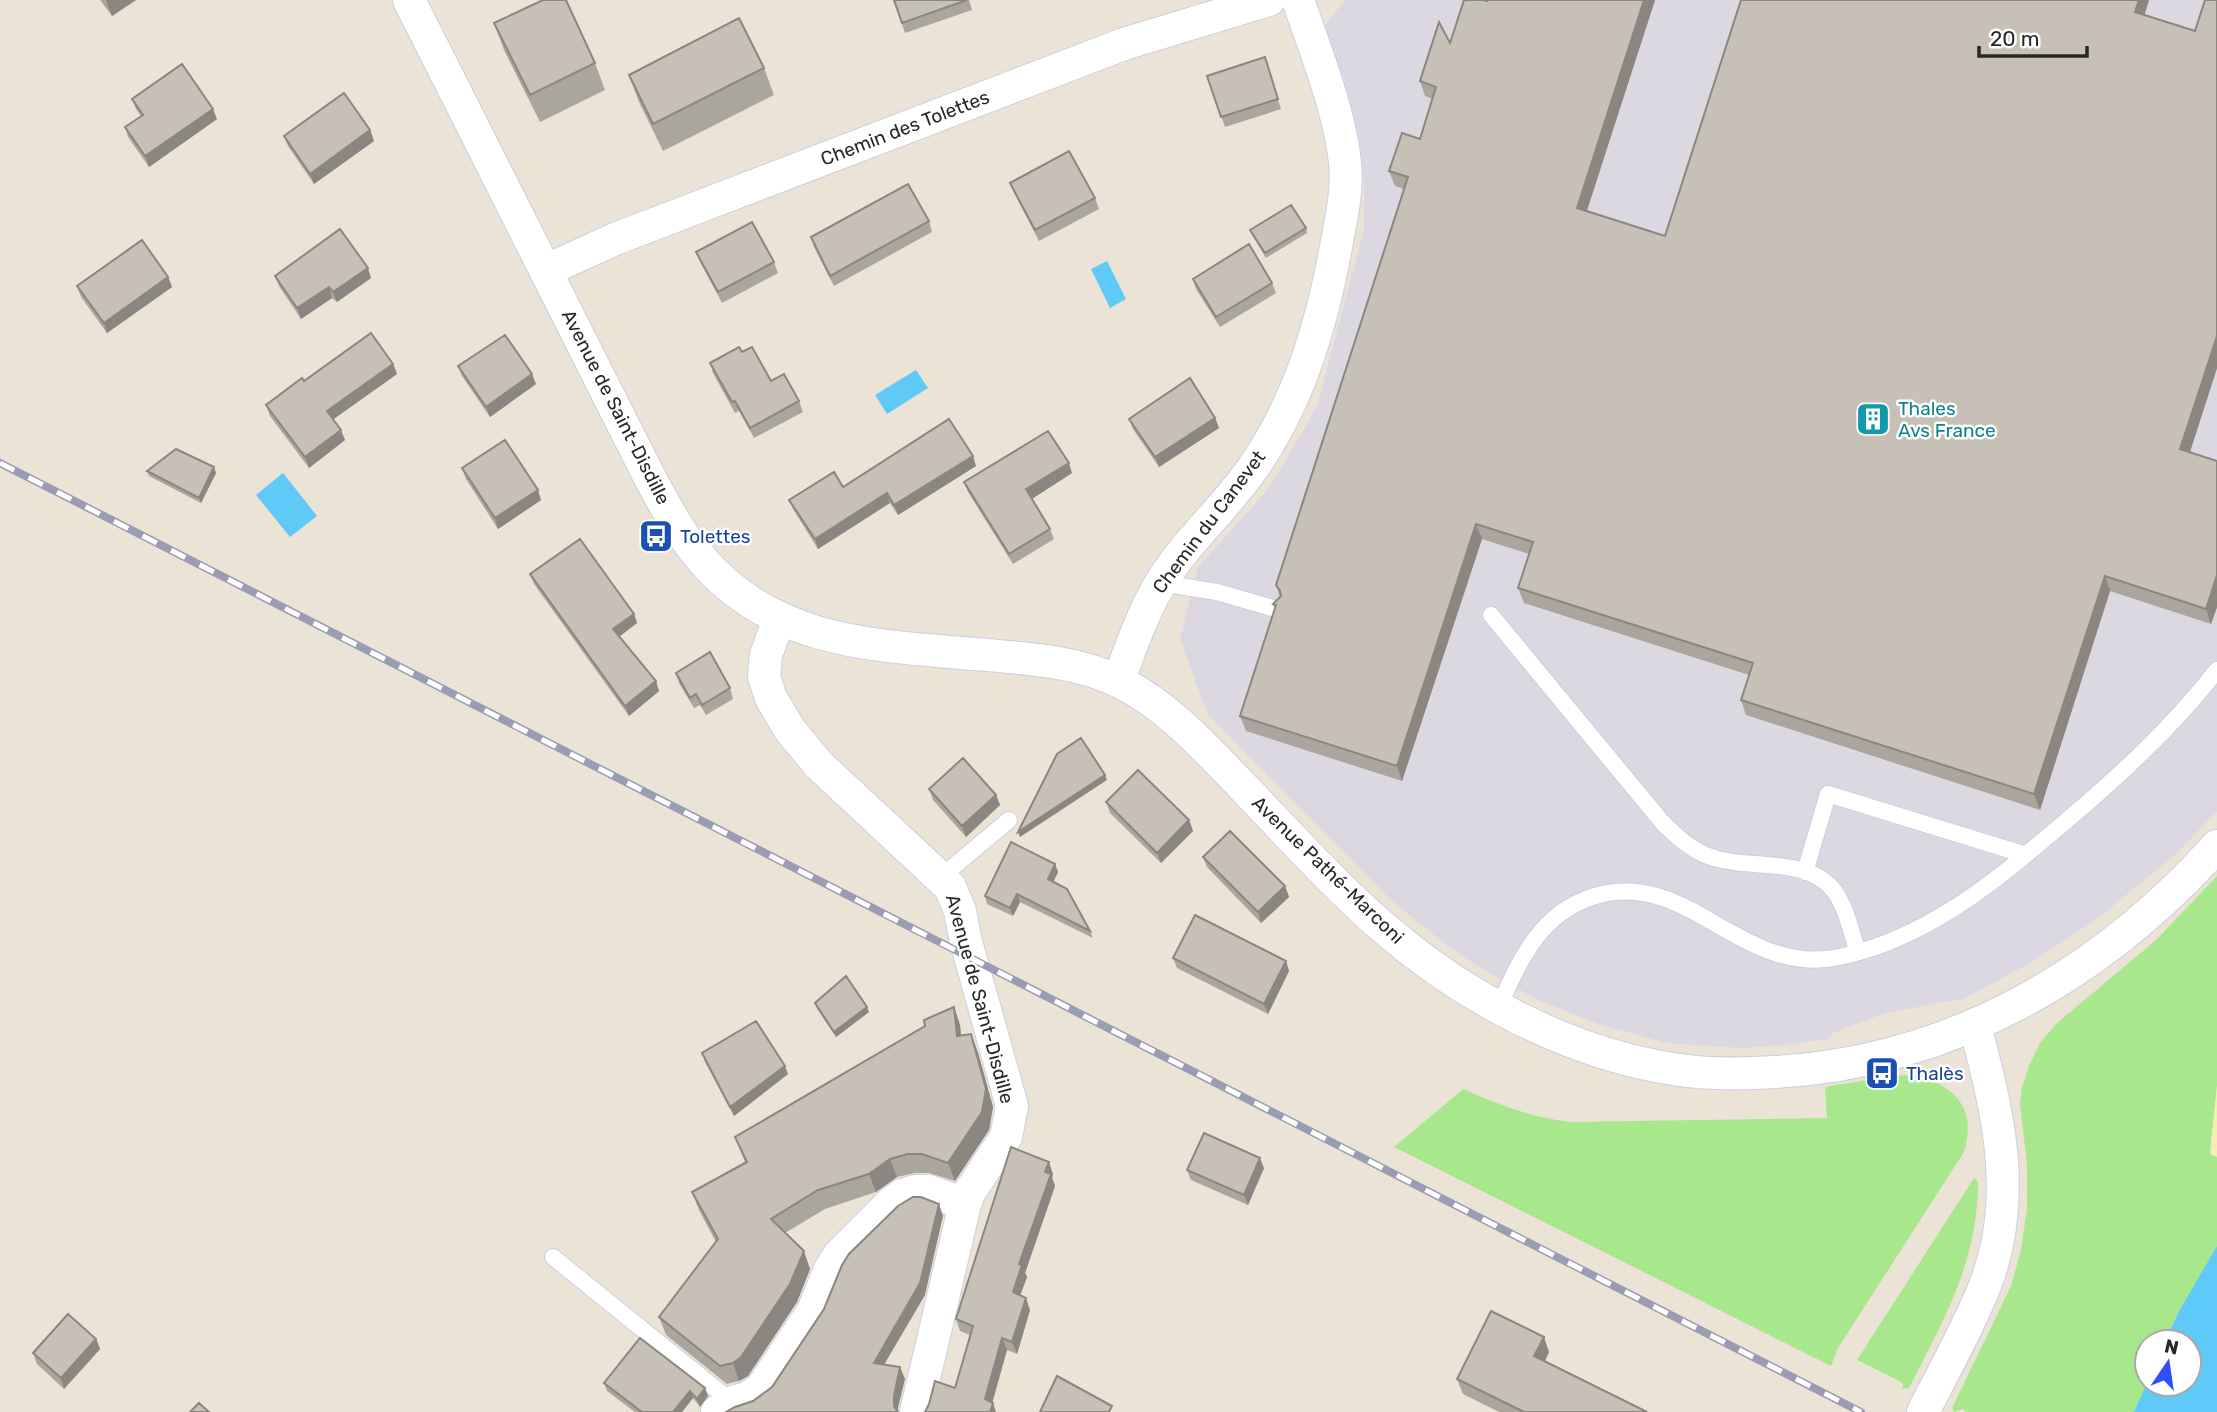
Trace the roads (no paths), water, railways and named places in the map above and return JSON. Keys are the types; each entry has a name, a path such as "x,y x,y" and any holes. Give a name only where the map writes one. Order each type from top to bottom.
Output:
{"street":[{"name":"Avenue de Saint-Disdille","path":"409,0 645,467 684,536 717,575 757,607 779,619 766,656 764,677 771,698 790,730 819,765 941,877 956,898 1012,1106 1006,1137 969,1193 965,1204 916,1412"},
{"name":"Chemin des Tolettes","path":"547,270 615,239 1080,61 1146,37 1269,0"},
{"name":"Chemin du Canevet","path":"1118,681 1161,583 1242,481 1272,437 1307,363 1329,286 1346,184 1345,162 1326,85 1298,0"},
{"name":"Avenue Pathé-Marconi","path":"779,619 847,641 1061,663 1118,681 1153,701 1186,729 1354,900 1387,931 1450,978 1499,1007 1584,1046 1628,1060 1674,1069 1751,1073 1828,1067 1878,1058 1975,1027 2025,1002 2119,939 2162,902 2217,846"},
{"path":"1923,1412 1985,1286 2001,1224 2003,1161 1991,1092 1975,1027"},
{"path":"724,1407 761,1389 813,1311 830,1269 839,1255 890,1204 902,1195 929,1191 965,1204"}],"lane":[{"path":"1161,583 1216,593 1276,609"},
{"path":"1491,615 1677,838 1714,858 1805,872 1826,883 1835,892 1858,952"},
{"path":"1499,1007 1522,957 1548,922 1586,899 1608,892 1629,890 1670,898 1737,937 1764,950 1792,958 1837,958 1891,942 1953,911 2026,855 2137,758 2217,670"},
{"path":"1805,872 1828,794 2026,855"},
{"path":"941,877 1009,820"},
{"path":"553,1257 724,1407"}],"water":[{"path":"1107,261 1126,299 1110,308 1091,269"},
{"path":"916,370 928,388 887,414 875,395"},
{"path":"283,473 317,516 290,537 256,495"},
{"path":"2217,1246 2217,1412 2134,1412 2140,1398 2203,1398 2203,1328 2171,1328"}],"railway":[{"path":"0,463 1861,1412"}],"place":[{"name":"Thales Avs France","path":"1873,419"},
{"name":"Tolettes","path":"656,536"},
{"name":"Thalès","path":"1882,1073"}]}
